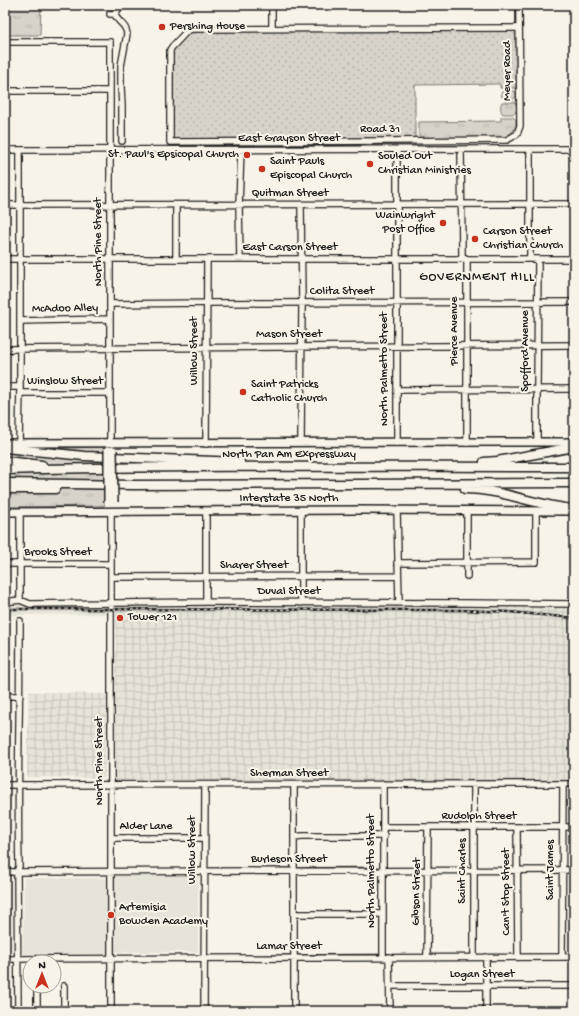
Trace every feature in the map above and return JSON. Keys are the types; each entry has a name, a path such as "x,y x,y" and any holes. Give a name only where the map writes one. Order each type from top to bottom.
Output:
{"highway":[{"path":"5,448 84,456 267,463 299,467"},
{"path":"356,467 489,462 574,448"},
{"path":"5,461 78,468"},
{"name":"North Pan Am Expressway","path":"5,470 78,468 574,467"},
{"path":"5,483 132,485 574,483"},
{"path":"342,484 416,489 477,489 574,510"},
{"path":"5,490 132,485"}],"main road":[{"path":"5,443 110,447 206,444 574,442"},
{"name":"North Pine Street","path":"110,447 111,512"},
{"name":"Interstate 35 North","path":"5,512 574,510"}],"street":[{"path":"121,5 113,14 124,25 127,34 121,66 122,141"},
{"path":"272,5 272,28 519,28"},
{"name":"Meyer Road","path":"516,135 520,126 519,5"},
{"name":"Road 31","path":"272,28 192,29 187,31 172,47 170,50 170,142 381,142 505,140 516,135"},
{"name":"North Pine Street","path":"8,42 110,42 110,447"},
{"path":"5,91 110,91"},
{"path":"530,149 530,259"},
{"name":"East Grayson Street","path":"5,150 574,149"},
{"path":"19,444 20,150"},
{"path":"240,259 239,205 241,150"},
{"name":"North Palmetto Street","path":"397,150 397,443"},
{"name":"Pierce Avenue","path":"461,150 462,256 467,259 467,443"},
{"name":"Quitman Street","path":"5,205 574,204"},
{"path":"176,205 176,259"},
{"path":"301,205 301,443"},
{"name":"East Carson Street","path":"5,259 574,259"},
{"name":"Willow Street","path":"206,259 206,444"},
{"name":"Spofford Avenue","path":"537,442 538,259"},
{"name":"Colita Street","path":"110,304 574,302"},
{"name":"McAdoo Alley","path":"20,321 110,319"},
{"name":"Mason Street","path":"5,348 574,345"},
{"name":"Winslow Street","path":"5,386 20,390 110,393"},
{"path":"397,390 574,389"},
{"path":"301,510 301,603"},
{"path":"397,510 398,603"},
{"path":"467,510 467,576"},
{"path":"206,511 206,602"},
{"path":"398,563 536,562 536,511"},
{"path":"20,512 20,600"},
{"name":"North Pine Street","path":"111,512 111,1011"},
{"name":"Brooks Street","path":"5,564 110,564"},
{"name":"Sharer Street","path":"110,577 398,576"},
{"name":"Duval Street","path":"5,602 20,600 30,604 206,602 574,604"},
{"path":"18,1011 17,872 19,866 18,784 20,621"},
{"path":"5,696 20,696"},
{"name":"North Palmetto Street","path":"383,784 384,914 386,957 390,986 390,1011"},
{"name":"Saint Charles","path":"474,784 474,957"},
{"name":"Saint James","path":"562,957 563,784"},
{"name":"Sherman Street","path":"5,785 574,784"},
{"name":"Willow Street","path":"204,785 204,1011"},
{"path":"294,785 294,1011"},
{"name":"Rudolph Street","path":"384,828 574,827"},
{"name":"Gibson Street","path":"427,957 428,828"},
{"name":"Can't Stop Street","path":"517,828 518,957"},
{"path":"294,837 384,836"},
{"name":"Alder Lane","path":"111,838 204,838"},
{"name":"Burleson Street","path":"5,872 574,870"},
{"path":"294,914 384,914"},
{"path":"486,957 486,1011"},
{"name":"Lamar Street","path":"5,959 574,957"},
{"path":"64,986 64,1011"},
{"name":"Logan Street","path":"390,986 574,986"},
{"path":"37,994 37,1010"}],"shaded area":[{"path":"5,604 106,605 106,614 5,615"},
{"path":"116,604 476,604 574,607 574,780 116,780"},
{"path":"29,692 107,694 105,778 27,777"},
{"name":"Artemisia Bowden Academy","path":"117,876 198,876 198,952 23,954 24,878 105,878"}],"green space":[{"path":"5,5 41,5 40,35 5,35"},
{"path":"190,31 515,31 516,85 515,88 500,88 500,84 415,85 415,137 413,138 179,140 174,139 173,137 173,48"},
{"path":"503,91 514,91 516,93 516,97 513,99 505,99 502,97 501,93"},
{"path":"502,102 515,102 517,107 516,112 513,114 503,114 501,111"},
{"path":"501,117 513,117 516,120 513,130 505,138 421,138 419,135 419,122 501,121"},
{"path":"5,447 37,449 103,447 104,506 5,507"}],"railway":[{"path":"5,609 464,610 509,612 574,618"}],"place":[{"name":"Pershing House","path":"162,27"},
{"name":"St. Paul's Epsicopal Church","path":"247,155"},
{"name":"Souled Out Christian Ministries","path":"370,164"},
{"name":"Saint Pauls Episcopal Church","path":"262,169"},
{"name":"Wainwright Post Office","path":"443,223"},
{"name":"Carson Street Christian Church","path":"475,239"},
{"name":"Saint Patricks Catholic Church","path":"243,392"},
{"name":"Tower 121","path":"120,618"},
{"name":"Artemisia Bowden Academy","path":"111,915"}],"district":[{"name":"GOVERNMENT HILL","path":"477,277"}]}
